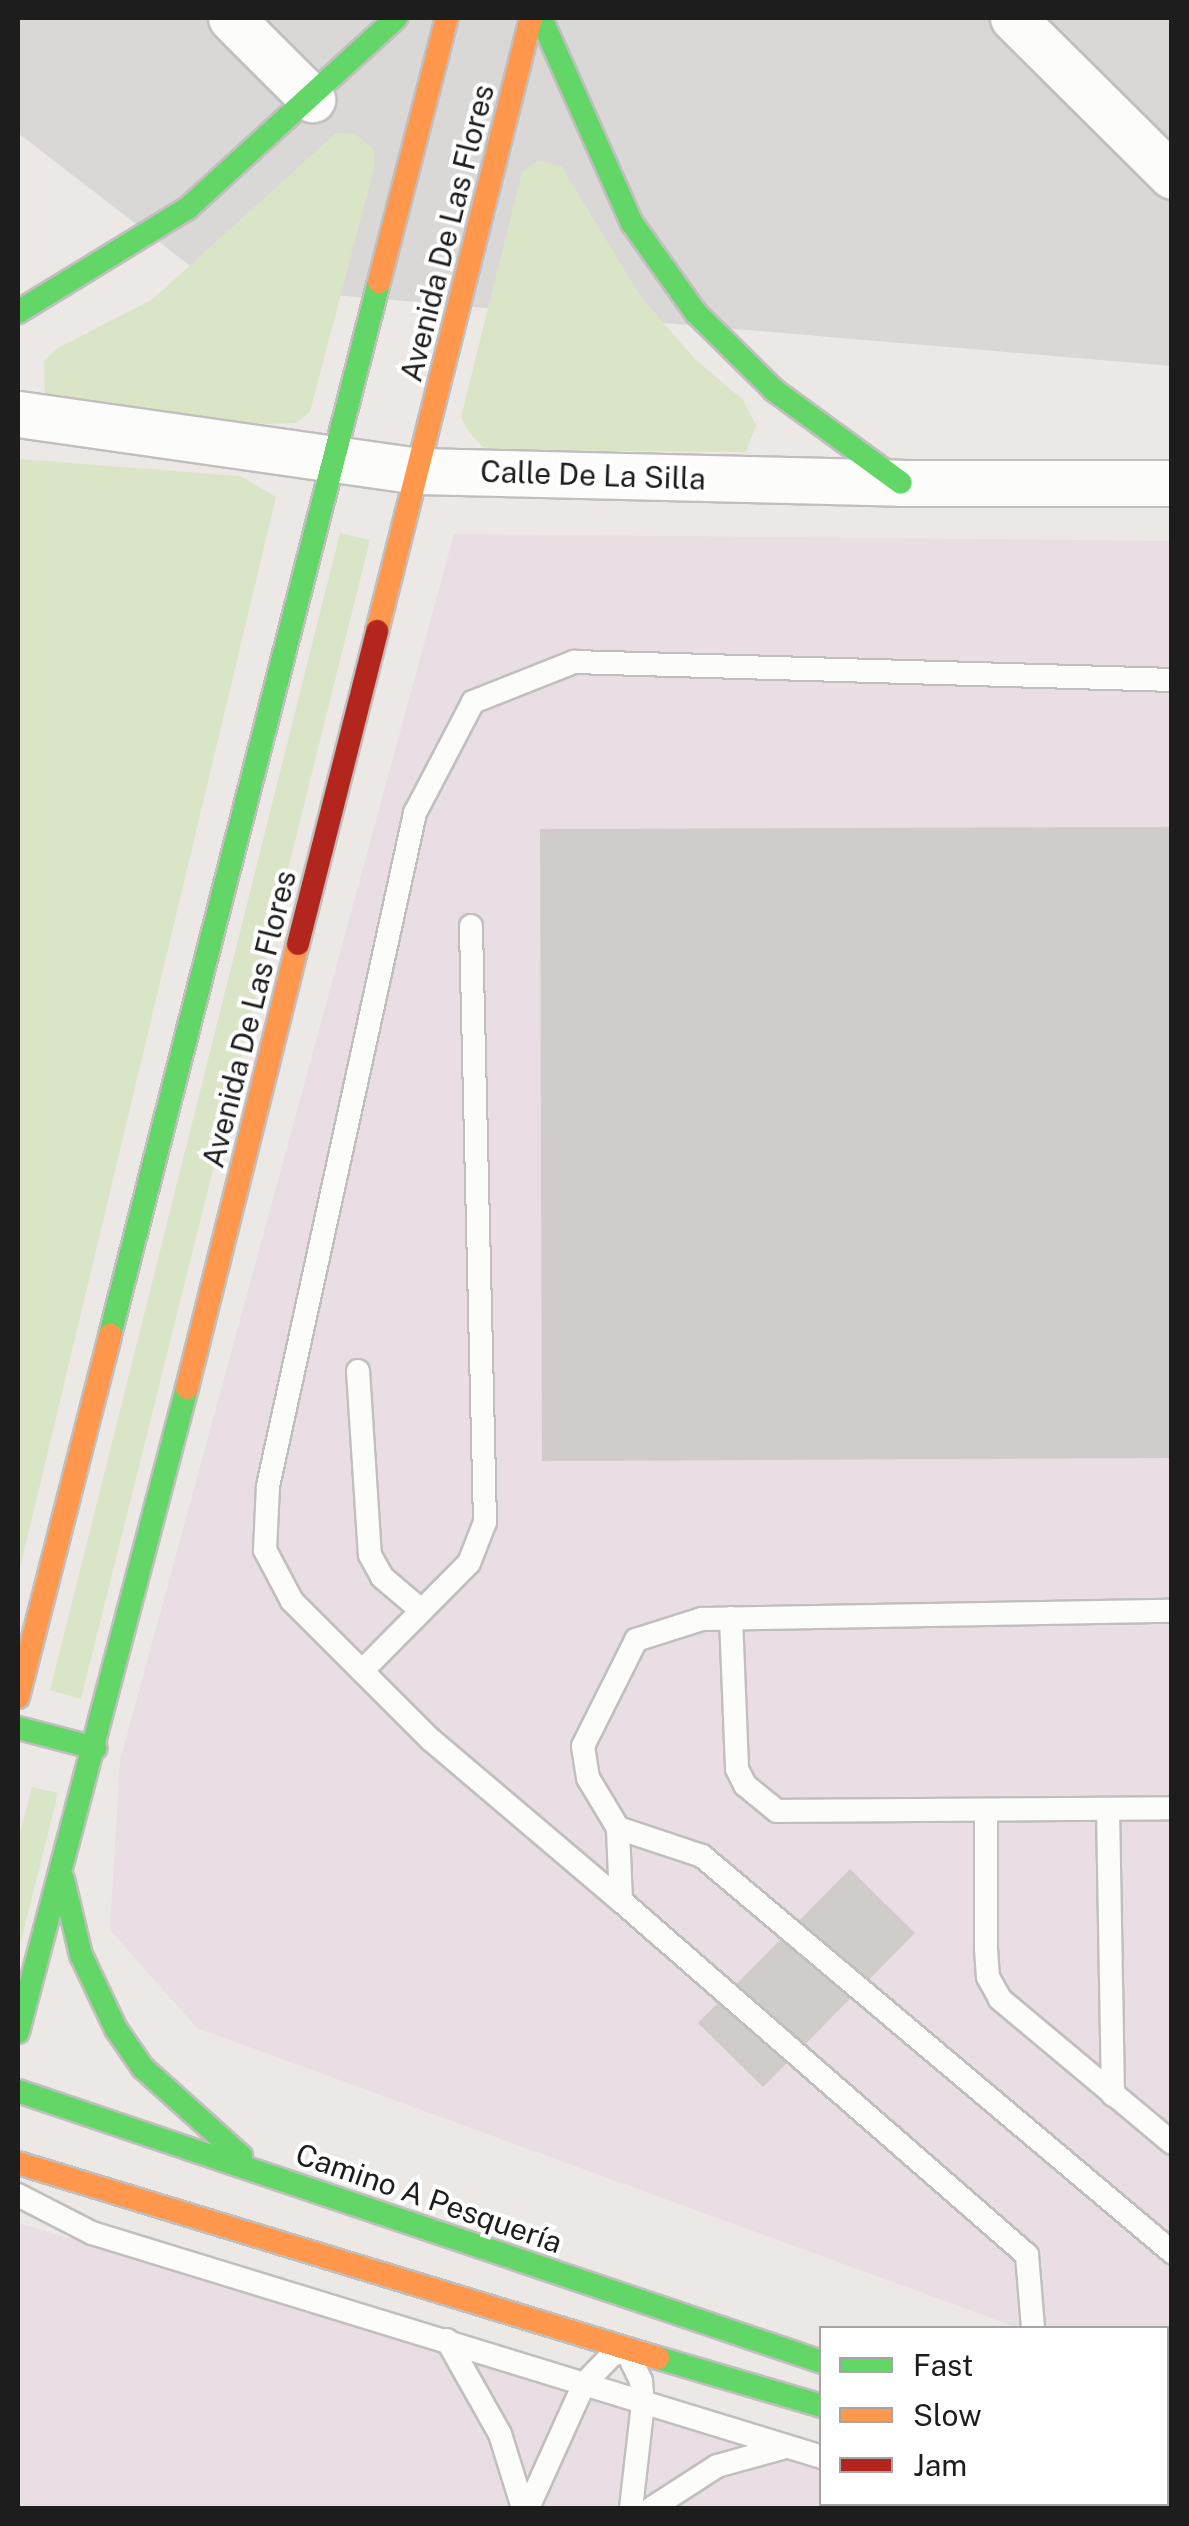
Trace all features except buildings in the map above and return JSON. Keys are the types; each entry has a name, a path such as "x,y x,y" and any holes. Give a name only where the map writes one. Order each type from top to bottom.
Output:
{"street":[{"path":"232,18 312,99"},
{"path":"18,312 188,208 312,99 396,18"},
{"name":"Avenida De Las Flores","path":"18,1697 447,18"},
{"name":"Avenida De Las Flores","path":"18,2032 63,1878 532,18"},
{"path":"541,18 632,223 696,313 774,390 901,484"},
{"path":"1013,18 1172,176"},
{"name":"Calle De La Silla","path":"18,414 418,471 901,484 1172,483"},
{"path":"18,1728 96,1748"},
{"path":"63,1878 81,1954 116,2029 143,2068 259,2170"},
{"name":"Camino A Pesquería","path":"18,2091 819,2361"},
{"path":"18,2163 626,2350 819,2405"},
{"path":"455,2238 459,2252 619,2330 626,2350"},
{"path":"626,2350 649,2337 819,2370"}],"lane":[{"path":"1033,2326 1028,2255 432,1740 292,1601 266,1550 268,1486 415,812 472,702 574,662 1172,680"},
{"path":"362,1671 470,1563 485,1522 471,926"},
{"path":"358,1371 370,1555 382,1577 422,1610"},
{"path":"621,1901 618,1828 588,1778 583,1746 602,1696 636,1640 702,1619 1172,1611"},
{"path":"731,1618 737,1769 746,1786 777,1811 1172,1808"},
{"path":"1108,1809 1113,2094"},
{"path":"986,1810 988,1977 1000,1999 1172,2144"},
{"path":"618,1828 702,1856 1172,2252"},
{"path":"18,2195 92,2233 819,2456"},
{"path":"447,2340 500,2434 525,2508"},
{"path":"525,2508 584,2384 612,2355 626,2350 641,2381 643,2403 631,2508"},
{"path":"652,2508 717,2466 789,2447"}],"shaded area":[{"path":"18,18 1171,18 1171,366 215,285 18,133"},
{"path":"454,534 1171,541 1171,2384 1169,2326 1014,2326 197,2028 110,1930 120,1761"},
{"path":"18,2223 819,2460 819,2506 980,2508 18,2508"}],"green space":[{"path":"336,133 355,134 373,149 375,164 310,412 296,423 267,424 58,405 45,395 44,361 56,349 153,299"},
{"path":"538,161 561,166 641,297 694,358 743,400 756,425 746,452 500,450 483,447 468,431 461,417 522,172"},
{"path":"18,459 240,476 276,497 18,1577"},
{"path":"340,533 370,540 81,1699 50,1690"},
{"path":"32,1787 58,1793 18,1953 18,1840"}],"traffic: fast":[{"path":"18,312 188,208 396,18"},
{"path":"541,18 632,223 696,313 774,390 901,483"},
{"path":"110,1335 379,282"},
{"path":"18,2032 187,1388"},
{"path":"18,1728 95,1748"},
{"path":"63,1879 81,1955 116,2029 143,2068 241,2156"},
{"path":"18,2091 819,2361"},
{"path":"658,2358 819,2405"}],"traffic: slow":[{"path":"379,282 447,18"},
{"path":"377,631 531,18"},
{"path":"187,1388 298,944"},
{"path":"18,1697 110,1335"},
{"path":"18,2163 658,2358"},
{"path":"1162,2506 1171,2508"}],"traffic: jam":[{"path":"298,944 377,631"}]}
